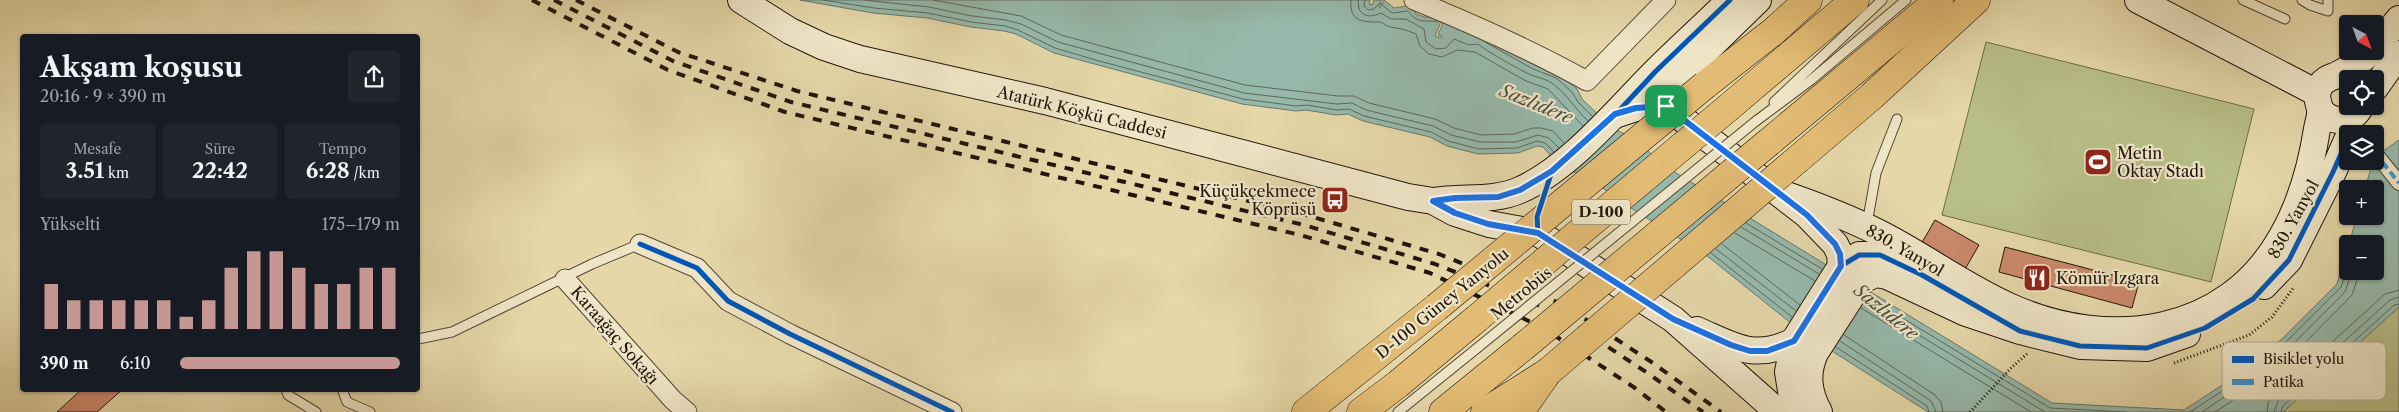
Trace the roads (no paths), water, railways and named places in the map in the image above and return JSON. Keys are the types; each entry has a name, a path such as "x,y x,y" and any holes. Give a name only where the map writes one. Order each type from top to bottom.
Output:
{"main road":[{"name":"Atatürk Köşkü Caddesi","path":"741,0 790,31 824,47 860,59 1045,101 1408,197 1433,201"},
{"path":"1433,201 1455,198 1498,197 1520,190 1552,171 1615,114 1656,71 1730,0"},
{"path":"1666,106 1670,90 1676,80 1758,0"},
{"name":"D-100 Güney Yanyolu","path":"1306,412 1437,307 1705,85 1774,31 1808,0"},
{"name":"D-100","path":"1361,412 1475,320 1855,0"},
{"path":"1443,412 1523,346 1762,131 1939,0"},
{"path":"1503,412 1872,96 1976,0"},
{"path":"2152,5 2318,101 2327,117 2342,120 2355,114 2355,123"},
{"path":"2384,37 2399,19"},
{"path":"2384,75 2399,54"},
{"path":"2353,70 2363,60"},
{"path":"2318,101 2325,80 2339,78"},
{"name":"830. Yanyol","path":"1778,192 1881,234 1962,283 2044,320 2075,328 2117,330 2158,327 2183,321 2228,298 2257,273 2281,237 2302,192 2314,151 2318,101"},
{"path":"1615,114 1636,108 1666,106 1807,215 1835,244 1851,273 1788,372 1790,391 1798,412"},
{"name":"830. Yanyol","path":"1851,273 1859,256 1880,255 1922,275 2024,343 2148,348 2205,328 2253,299 2289,260 2355,123"},
{"path":"1538,233 1537,217 1552,171"},
{"path":"1433,201 1455,213 1488,224 1538,233 1673,319 1778,412"},
{"path":"1673,319 1750,351 1804,347"},
{"path":"1804,347 1810,365 1808,379 1819,412"},
{"path":"1485,412 1548,372"},
{"path":"1520,412 1548,372"}],"street":[{"path":"1414,0 1476,26 1586,81 1666,0"},
{"path":"2384,164 2399,183"},
{"path":"640,244 697,268 728,301 790,334 952,412"},
{"name":"Karaağaç Sokağı","path":"566,279 673,400 687,412"}],"lane":[{"name":"Metrobüs","path":"1762,131 1798,77 1882,0"},
{"name":"Metrobüs","path":"1398,412 1476,349 1762,131 1811,80 1906,0"},
{"path":"2243,0 2285,20"},
{"path":"2302,0 2328,11 2328,0"},
{"path":"1867,228 1876,174 1897,119"},
{"path":"420,339 452,332 566,279 592,264 640,244"},
{"path":"287,392 288,395 316,412"},
{"path":"343,392 347,402 370,412"}],"water":[{"name":"Sazlıdere","path":"800,0 1370,0 1369,4 1372,5 1374,0 1382,0 1380,8 1384,0 1394,8 1413,7 1416,14 1424,17 1443,17 1435,36 1441,38 1442,36 1438,35 1445,18 1464,25 1464,32 1498,42 1535,65 1559,74 1577,89 1582,99 1612,128 1631,137 1668,168 2052,403 2184,410 2222,385 2222,400 2296,400 2283,412 1928,412 1802,332 1706,255 1623,203 1587,176 1563,169 1543,147 1537,146 1518,153 1478,154 1447,146 1430,137 1363,121 1348,114 1336,115 1242,104 1054,53 1016,34 927,18 873,13"},
{"path":"2399,140 2399,170 2384,152"},
{"path":"2370,170 2383,170 2399,185 2399,307 2360,342 2278,342 2337,284 2339,277 2339,280 2384,280 2384,235 2352,235 2354,225 2384,225 2384,180 2368,180"}],"railway":[{"path":"532,0 668,70 785,112 1300,235 1430,273 1543,328 1635,388 1666,412"},
{"path":"554,0 673,61 791,102 1304,225 1435,264 1555,312 1703,412"},
{"path":"576,0 678,52 797,91 1306,215 1439,254 1562,304 1653,363 1721,412"}],"place":[{"name":"Metin Oktay Stadı","path":"2098,162"},
{"name":"Küçükçekmece Köprüsü","path":"1335,200"},
{"name":"Kömür Izgara","path":"2037,278"}]}
